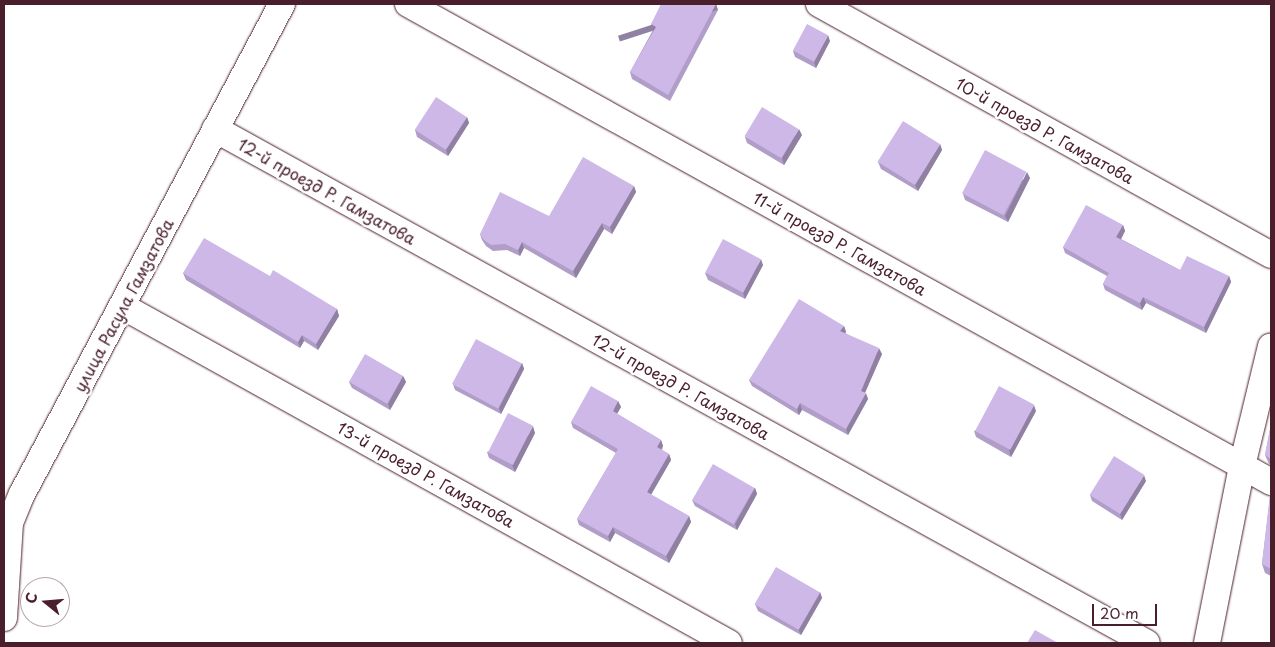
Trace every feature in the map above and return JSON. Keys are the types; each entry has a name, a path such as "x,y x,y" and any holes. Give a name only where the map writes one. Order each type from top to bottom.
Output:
{"street":[{"name":"улица Расула Гамзатова","path":"4,618 10,523 22,494 282,4"},
{"name":"11-й проезд Р. Гамзатова","path":"408,4 1271,482"},
{"name":"10-й проезд Р. Гамзатова","path":"819,4 1271,256"},
{"name":"12-й проезд Р. Гамзатова","path":"216,129 1147,643"},
{"name":"13-й проезд Р. Гамзатова","path":"122,306 729,643"},
{"path":"1207,643 1242,466 1271,346"}],"building":[{"path":"661,4 716,4 668,95 630,72 656,27 651,24"},
{"path":"807,24 828,35 814,62 793,50"},
{"path":"436,97 467,117 446,150 415,130"},
{"path":"762,107 799,129 781,158 744,136"},
{"path":"903,121 940,144 915,185 878,162"},
{"path":"985,150 1026,172 1003,215 962,193"},
{"path":"583,157 634,186 610,227 602,223 573,271 522,242 518,250 505,244 491,245 484,240 480,234 500,192 549,216"},
{"path":"1086,205 1123,225 1116,237 1180,270 1187,256 1229,276 1204,327 1143,297 1140,303 1103,284 1109,273 1063,247"},
{"path":"204,238 270,276 273,270 337,309 316,344 302,335 298,342 183,273"},
{"path":"723,239 761,259 743,293 705,273"},
{"path":"799,299 844,326 840,331 879,348 861,391 866,393 846,429 800,403 797,409 749,380"},
{"path":"476,339 522,363 498,408 452,384"},
{"path":"365,354 403,376 387,404 349,382"},
{"path":"591,386 618,401 613,411 661,440 657,447 669,454 647,492 689,516 666,556 613,527 608,536 577,519 618,449 571,422"},
{"path":"999,386 1034,405 1010,450 975,431"},
{"path":"508,413 533,426 513,465 488,452"},
{"path":"1271,424 1271,459 1265,455"},
{"path":"1114,456 1145,475 1120,514 1090,495"},
{"path":"713,464 755,488 734,524 692,500"},
{"path":"1271,487 1271,569 1262,564"},
{"path":"776,567 820,592 799,630 754,604"},
{"path":"1035,630 1058,643 1027,643"}]}
